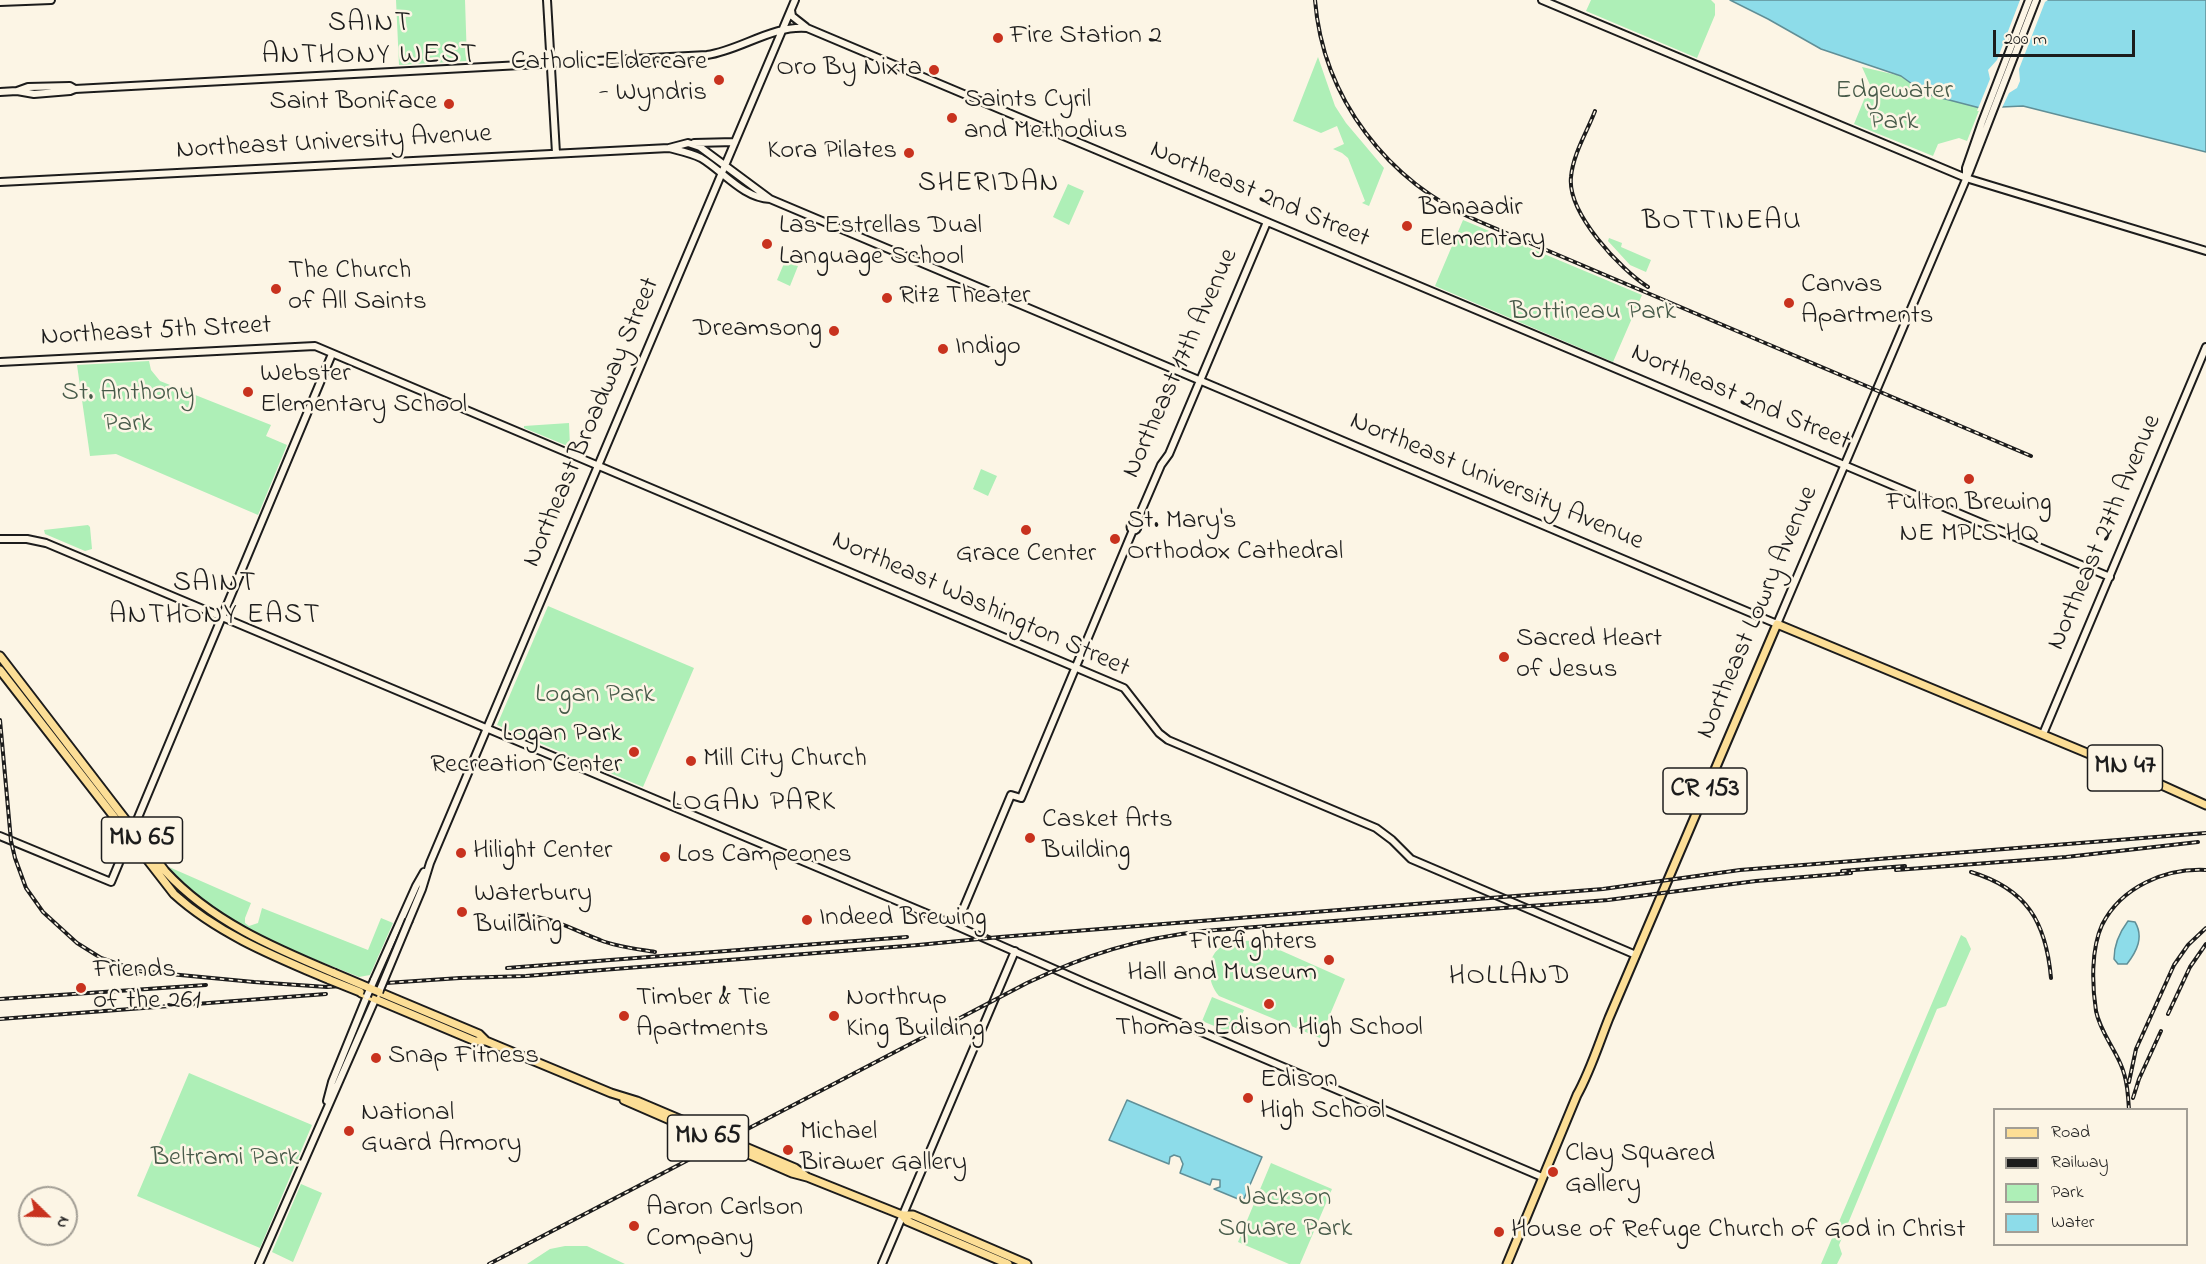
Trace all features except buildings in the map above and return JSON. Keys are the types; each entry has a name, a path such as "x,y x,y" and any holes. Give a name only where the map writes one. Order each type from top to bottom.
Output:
{"main road":[{"name":"Northeast University Avenue","path":"1777,624 2043,734 2206,805"},
{"name":"Northeast Lowry Avenue","path":"1505,1264 1505,1255 1517,1235 1577,1095 1581,1079 1589,1065 1777,624"},
{"name":"MN 65","path":"0,656 174,881 214,914 332,977"},
{"name":"MN 65","path":"0,670 174,894 210,922 277,957 368,992 475,1041 486,1041"},
{"path":"120,858 134,853 148,862"},
{"name":"MN 65","path":"377,996 452,1022 479,1034 486,1041 792,1173 902,1215 913,1215 1027,1264"},
{"name":"MN 65","path":"902,1215 907,1221 1008,1264"}],"street":[{"path":"0,2 51,0"},
{"path":"547,0 556,153"},
{"name":"Northeast Broadway Street","path":"259,1264 377,996 422,889 430,863 795,0"},
{"path":"1542,0 1966,178 2206,251"},
{"name":"CR 153","path":"2026,17 2029,0"},
{"name":"CR 153","path":"2026,17 2037,0"},
{"path":"791,10 792,16 807,28"},
{"name":"Northeast Lowry Avenue","path":"1777,624 1966,178 2026,17"},
{"name":"Northeast 2nd Street","path":"0,92 17,91 34,94 75,89 716,54 782,30 807,28 2110,577"},
{"path":"688,143 735,142"},
{"name":"Northeast University Avenue","path":"0,182 669,148 688,143 700,147 770,199 1777,624"},
{"name":"Northeast University Avenue","path":"669,148 700,157 749,193 761,199 770,199"},
{"name":"Northeast 17th Avenue","path":"956,926 1011,795 1021,798 1134,527 1201,381 1267,222"},
{"name":"Northeast Washington Street","path":"315,346 1124,688 1159,733 1168,740 1376,828 1412,859 1636,955"},
{"name":"Northeast 5th Street","path":"0,362 315,346"},
{"name":"Northeast 27th Avenue","path":"2043,734 2206,347"},
{"path":"0,836 111,882 332,354"},
{"path":"0,540 27,539 46,543 1015,951 1096,988 1542,1177"},
{"name":"Northeast Broadway Street","path":"322,1119 332,1082 368,992 416,886 430,863"},
{"path":"882,1264 1015,951"}],"green space":[{"path":"396,0 465,0 467,61 399,65"},
{"path":"1591,0 1711,0 1715,4 1715,15 1697,58 1586,11"},
{"path":"1318,57 1335,106 1346,123 1384,168 1369,206 1362,203 1365,201 1348,158 1333,149 1344,144 1337,126 1321,133 1293,121"},
{"name":"Edgewater Park","path":"1862,67 1901,76 1926,94 1980,108 1967,141 1959,138 1938,144 1933,156 1854,124 1870,85"},
{"path":"1068,184 1084,191 1069,225 1053,217"},
{"name":"Bottineau Park","path":"1463,220 1642,295 1613,362 1435,286"},
{"path":"1609,238 1622,243 1621,247 1651,260 1646,272 1630,265 1608,241"},
{"path":"785,261 798,266 790,286 777,280"},
{"name":"St. Anthony Park","path":"149,361 151,370 160,381 271,425 266,436 287,445 258,515 116,454 90,456 77,365"},
{"path":"569,423 570,447 524,428 524,426"},
{"path":"981,469 997,476 988,496 973,489"},
{"path":"88,525 92,549 85,551 45,534 44,530"},
{"name":"Logan Park","path":"548,606 694,668 643,787 497,725"},
{"path":"169,867 251,903 245,918 245,923 249,926 258,923 262,908 368,950 381,918 393,923 370,975 359,977 282,945 232,920 188,887"},
{"path":"1961,935 1966,938 1971,949 1946,1006 1937,1009 1839,1245 1842,1254 1837,1264 1821,1264"},
{"path":"1257,940 1345,979 1320,1038 1219,996 1215,990 1210,977 1210,962 1218,950 1231,943"},
{"path":"1212,997 1244,1010 1234,1034 1202,1021"},
{"name":"Beltrami Park","path":"189,1073 312,1125 260,1248 137,1196"},
{"name":"Jackson Square Park","path":"1271,1163 1332,1189 1300,1264 1289,1264 1238,1242"},
{"path":"301,1184 322,1193 293,1262 272,1252"},
{"path":"587,1246 625,1264 527,1264 550,1249"}],"water":[{"path":"1730,0 2206,0 2206,152 2023,106 1980,108 1926,94 1901,76 1821,49"},
{"path":"2128,921 2135,922 2138,928 2138,944 2127,964 2118,964 2114,959 2115,948"},
{"path":"1127,1100 1262,1157 1243,1201 1214,1189 1220,1187 1220,1180 1212,1179 1210,1185 1180,1173 1183,1164 1180,1157 1174,1155 1170,1157 1169,1164 1109,1140"}],"pier":[{"path":"2020,0 2048,0 2045,2 2019,69 2020,81 2017,88 2009,93 2001,110 1977,111 1990,79 1988,70 1997,60"}],"railway":[{"path":"1315,0 1321,36 1331,71 1346,103 1366,133 1389,160 1416,184 1445,204 1478,221 2031,456"},
{"path":"1595,111 1574,160 1571,177 1572,191 1577,207 1598,239 1636,279 1648,287"},
{"path":"0,720 11,841 15,858 26,888 43,912 77,943 101,958 138,971 327,987 526,976 1603,889 1740,870 2206,833"},
{"path":"1896,870 2066,857 2198,842"},
{"path":"1842,871 1905,866"},
{"path":"2129,1108 2123,1070 2100,1025 2096,1011 2093,967 2098,935 2110,912 2132,890 2146,882 2175,872 2206,870"},
{"path":"1971,872 2006,888 2020,898 2030,910 2044,940 2051,978"},
{"path":"489,1264 1027,983 1113,949 1156,938 1203,931 1608,900 1756,881 1851,873"},
{"path":"516,916 538,917 627,948 655,952"},
{"path":"2129,1082 2136,1049 2174,965 2188,945 2206,928"},
{"path":"507,968 907,937"},
{"path":"2168,1014 2190,967 2206,944"},
{"path":"0,999 206,985"},
{"path":"0,1019 326,994"},
{"path":"2133,1098 2161,1031"}],"place":[{"name":"Fire Station 2","path":"998,38"},
{"name":"Oro By Nixta","path":"934,70"},
{"name":"Catholic Eldercare - Wyndris","path":"719,80"},
{"name":"Saint Boniface","path":"449,104"},
{"name":"Saints Cyril and Methodius","path":"952,118"},
{"name":"Kora Pilates","path":"909,153"},
{"name":"Banaadir Elementary","path":"1407,226"},
{"name":"Las Estrellas Dual Language School","path":"767,244"},
{"name":"The Church of All Saints","path":"276,289"},
{"name":"Ritz Theater","path":"887,298"},
{"name":"Canvas Apartments","path":"1789,303"},
{"name":"Dreamsong","path":"834,331"},
{"name":"Indigo","path":"943,349"},
{"name":"Webster Elementary School","path":"248,392"},
{"name":"Fulton Brewing NE MPLS HQ","path":"1969,479"},
{"name":"Grace Center","path":"1026,530"},
{"name":"St. Mary's Orthodox Cathedral","path":"1115,539"},
{"name":"Sacred Heart of Jesus","path":"1504,657"},
{"name":"Logan Park Recreation Center","path":"634,752"},
{"name":"Mill City Church","path":"691,761"},
{"name":"Casket Arts Building","path":"1030,838"},
{"name":"Hilight Center","path":"461,853"},
{"name":"Los Campeones","path":"665,857"},
{"name":"Waterbury Building","path":"462,912"},
{"name":"Indeed Brewing","path":"807,920"},
{"name":"Firefighters Hall and Museum","path":"1329,960"},
{"name":"Friends of the 261","path":"81,988"},
{"name":"Thomas Edison High School","path":"1269,1004"},
{"name":"Timber & Tie Apartments","path":"624,1016"},
{"name":"Northrup King Building","path":"834,1016"},
{"name":"Snap Fitness","path":"376,1058"},
{"name":"Edison High School","path":"1248,1098"},
{"name":"National Guard Armory","path":"349,1131"},
{"name":"Michael Birawer Gallery","path":"788,1150"},
{"name":"Clay Squared Gallery","path":"1553,1172"},
{"name":"Aaron Carlson Company","path":"634,1226"},
{"name":"House of Refuge Church of God in Christ","path":"1499,1232"}],"district":[{"name":"SAINT ANTHONY WEST","path":"370,41"},
{"name":"SHERIDAN","path":"989,185"},
{"name":"BOTTINEAU","path":"1722,223"},
{"name":"SAINT ANTHONY EAST","path":"215,601"},
{"name":"LOGAN PARK","path":"754,804"},
{"name":"HOLLAND","path":"1510,978"}]}
